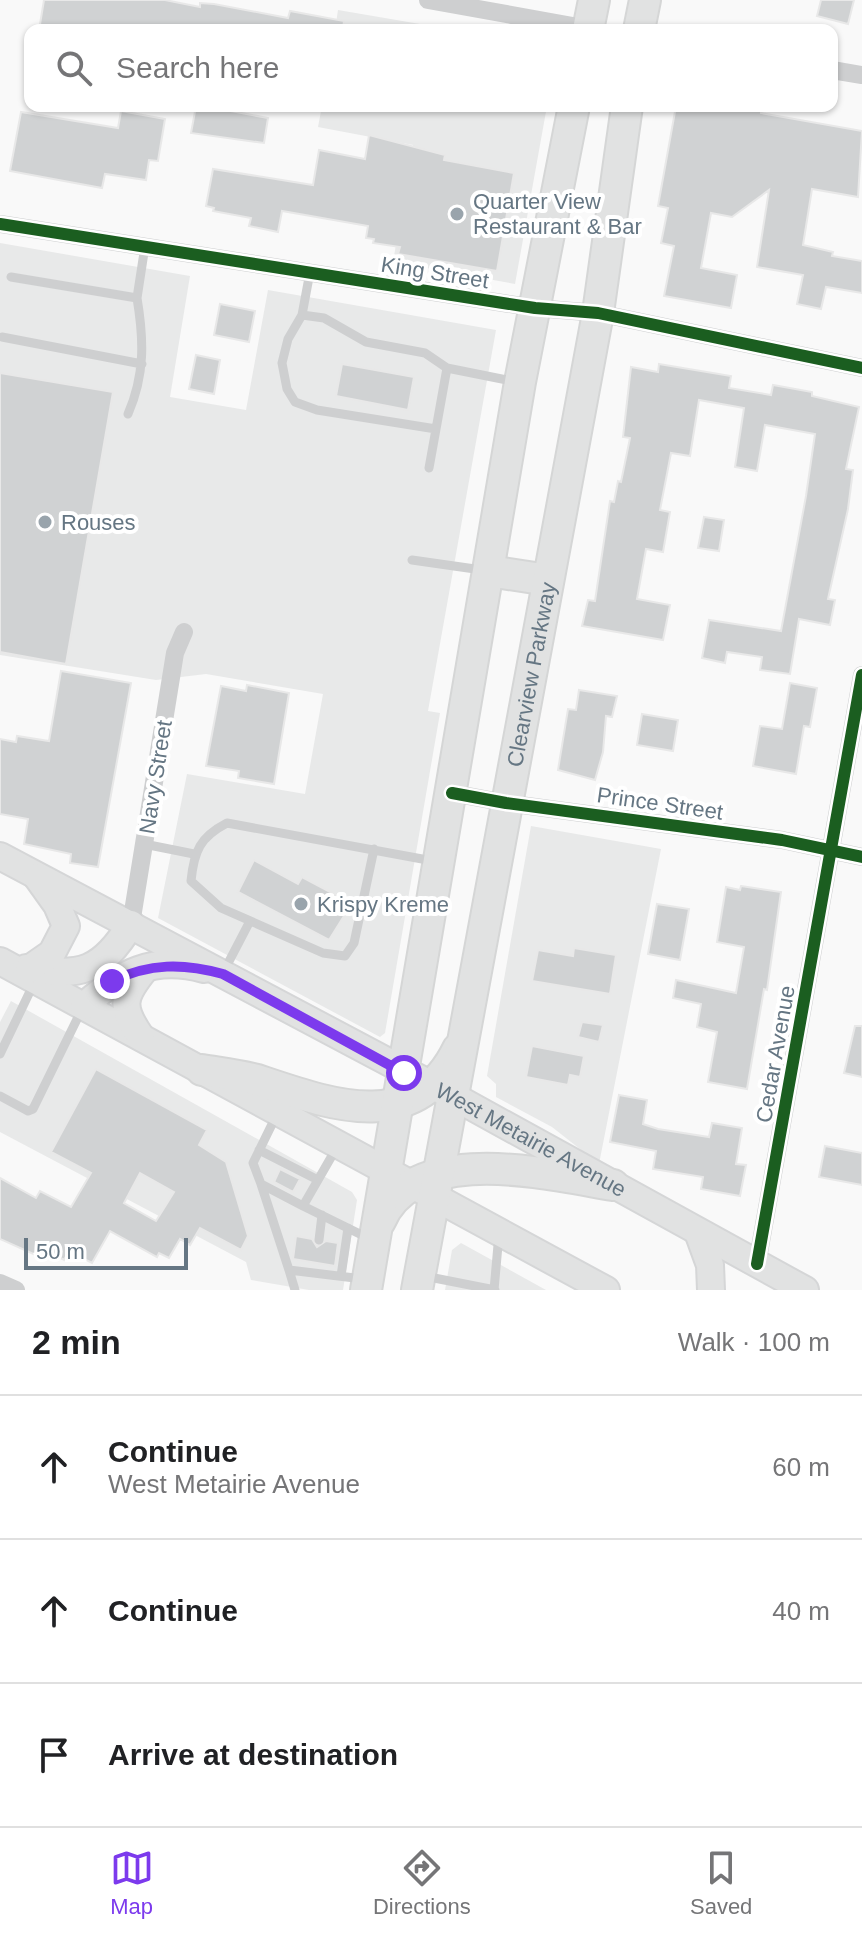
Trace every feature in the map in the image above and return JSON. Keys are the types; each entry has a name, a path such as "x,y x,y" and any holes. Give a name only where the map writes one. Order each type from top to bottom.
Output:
{"highway":[{"path":"640,24 645,0"},
{"name":"Clearview Parkway","path":"418,1282 417,1181 399,1105 520,382 573,112"},
{"name":"Clearview Parkway","path":"358,1282 367,1233 417,1181 443,1092 465,1035 598,313 626,112"},
{"path":"489,571 548,580"},
{"path":"202,1070 255,1080 300,1097 339,1106 399,1105 443,1092"},
{"path":"417,1181 485,1168 534,1171 613,1185"}],"main road":[{"name":"West Metairie Avenue","path":"0,856 443,1092 805,1290"},
{"path":"32,974 52,953 66,926 57,905 34,874"},
{"path":"32,974 85,970 113,954 131,924"},
{"path":"0,961 32,974 84,1006 339,1144 417,1181 593,1287"},
{"path":"84,1006 112,981 145,969 194,966 223,974"},
{"path":"141,1037 127,1017 125,1004 130,987 145,969"},
{"path":"698,1232 710,1265 711,1290"}],"street":[{"path":"428,0 592,22"},
{"path":"838,71 862,75"},
{"name":"King Street","path":"0,224 535,308 598,313 862,368"},
{"name":"Navy Street","path":"131,924 175,653 184,632"},
{"name":"Cedar Avenue","path":"757,1264 862,675"},
{"name":"Prince Street","path":"452,793 782,840 862,857"},
{"path":"0,1283 16,1290"}],"lane":[{"path":"128,414 139,388 142,364 144,340 137,298 145,246"},
{"path":"310,272 302,315 288,339 282,363 287,389 295,402 317,410 436,429"},
{"path":"11,277 137,298"},
{"path":"302,315 324,318 366,342 425,353 447,368 520,382"},
{"path":"2,337 142,364"},
{"path":"429,468 447,368"},
{"path":"412,560 489,571"},
{"path":"374,849 354,943 345,956 323,953 221,908 191,881 194,854 206,834 227,823 374,849 440,863"},
{"path":"144,844 194,854"},
{"path":"223,974 250,921"},
{"path":"0,1054 32,974"},
{"path":"0,1096 28,1111 33,1109 84,1006"},
{"path":"279,1111 253,1163 295,1290"},
{"path":"303,1206 339,1144"},
{"path":"259,1150 318,1180"},
{"path":"261,1184 322,1215 367,1233"},
{"path":"319,1240 322,1215"},
{"path":"418,1282 494,1290 499,1231"},
{"path":"289,1270 316,1268 358,1282"}],"shaded area":[{"path":"338,10 420,24 336,24"},
{"path":"321,112 546,112 515,284 393,262 413,145 318,127"},
{"path":"0,243 190,276 170,397 246,410 268,290 496,330 428,711 440,713 385,1033 380,1037 158,918 187,774 305,794 323,694 206,674 156,680 0,655"},
{"path":"531,826 661,849 599,1164 552,1127 496,1097 496,1084 487,1076"},
{"path":"11,1001 352,1192 357,1200 343,1290 309,1290 251,1280 246,1262 0,1132 0,1022"},
{"path":"461,1243 546,1290 445,1290 452,1250"}],"building":[{"path":"44,0 165,0 200,7 200,3 214,4 288,18 290,11 344,21 344,24 40,24"},
{"path":"821,0 854,0 848,24 817,16"},
{"path":"21,112 118,128 121,112 165,119 158,161 149,160 146,180 105,174 102,188 10,171"},
{"path":"195,112 236,112 268,118 264,143 191,133"},
{"path":"675,112 761,112 862,131 858,197 812,189 803,245 833,252 832,256 862,261 862,293 826,287 821,309 797,304 803,275 757,267 769,190 732,217 711,213 701,268 737,275 731,308 664,296 674,246 661,243 668,208 658,206"},
{"path":"369,135 445,155 444,160 514,173 497,271 398,254 400,247 373,243 374,239 366,238 368,226 282,211 278,232 249,226 251,218 213,211 214,208 206,206 213,169 313,185 319,150 365,159"},
{"path":"220,304 255,311 249,342 214,335"},
{"path":"196,355 220,360 214,394 189,389"},
{"path":"342,364 414,377 408,410 336,396"},
{"path":"659,364 731,376 729,388 771,395 773,385 812,392 812,396 859,407 846,469 853,470 848,509 828,599 835,600 830,625 799,619 790,674 760,670 762,657 727,652 725,663 702,658 709,620 781,631 806,496 815,434 765,425 757,471 735,467 744,408 699,400 690,456 671,453 660,510 670,512 663,552 646,549 637,599 670,605 663,640 582,626 588,600 595,601 610,501 614,502 618,481 621,482 630,438 623,437 631,367 658,372"},
{"name":"Rouses","path":"0,373 113,392 66,664 0,652"},
{"path":"704,517 724,520 719,551 698,548"},
{"path":"61,671 131,683 98,867 70,863 71,854 24,844 28,819 0,814 0,739 16,742 17,736 49,741"},
{"path":"790,683 817,688 810,727 804,726 796,774 753,766 760,726 782,729"},
{"path":"247,685 289,693 274,784 238,778 239,771 206,766 221,686 246,691"},
{"path":"579,690 617,696 612,717 606,716 603,752 595,780 558,770 568,709 576,710"},
{"path":"642,714 678,720 673,751 637,745"},
{"name":"Krispy Kreme","path":"254,860 298,884 302,877 336,895 333,900 349,908 329,940 238,892"},
{"path":"741,886 781,892 767,990 764,989 747,1089 708,1082 717,1032 697,1027 701,1004 673,998 676,980 736,993 744,947 717,942 726,887 740,890"},
{"path":"657,904 689,909 680,960 648,954"},
{"path":"574,948 616,955 610,994 532,981 538,950 573,956"},
{"path":"582,1022 603,1025 599,1042 578,1037"},
{"path":"855,1026 862,1026 862,1077 844,1073"},
{"path":"532,1046 584,1056 580,1077 570,1075 568,1085 526,1077"},
{"path":"96,1069 207,1130 199,1145 226,1162 248,1236 241,1250 200,1228 190,1245 180,1239 169,1258 159,1253 157,1257 110,1231 92,1263 69,1251 64,1260 44,1249 40,1257 0,1239 0,1178 36,1198 40,1191 71,1207 91,1173 51,1152","holes":["140,1173 174,1192 156,1221 124,1203"]},
{"path":"619,1095 647,1100 643,1124 658,1129 709,1137 712,1123 742,1128 736,1164 746,1165 740,1196 701,1189 703,1177 653,1169 656,1151 610,1142"},
{"path":"825,1146 862,1153 862,1185 819,1177"},
{"path":"280,1169 300,1179 293,1192 274,1182"},
{"path":"296,1236 312,1239 317,1247 326,1241 338,1243 335,1266 293,1259"}],"cycle path":[{"path":"0,224 535,308 598,313 862,368"},
{"path":"757,1264 862,675"},
{"path":"452,793 782,840 862,857"}],"place":[{"name":"Quarter View Restaurant & Bar","path":"457,214"},
{"name":"Rouses","path":"45,522"},
{"name":"Krispy Kreme","path":"301,904"}],"route":[{"path":"112,981 130,972 160,965 194,966 223,974 404,1073"}]}
